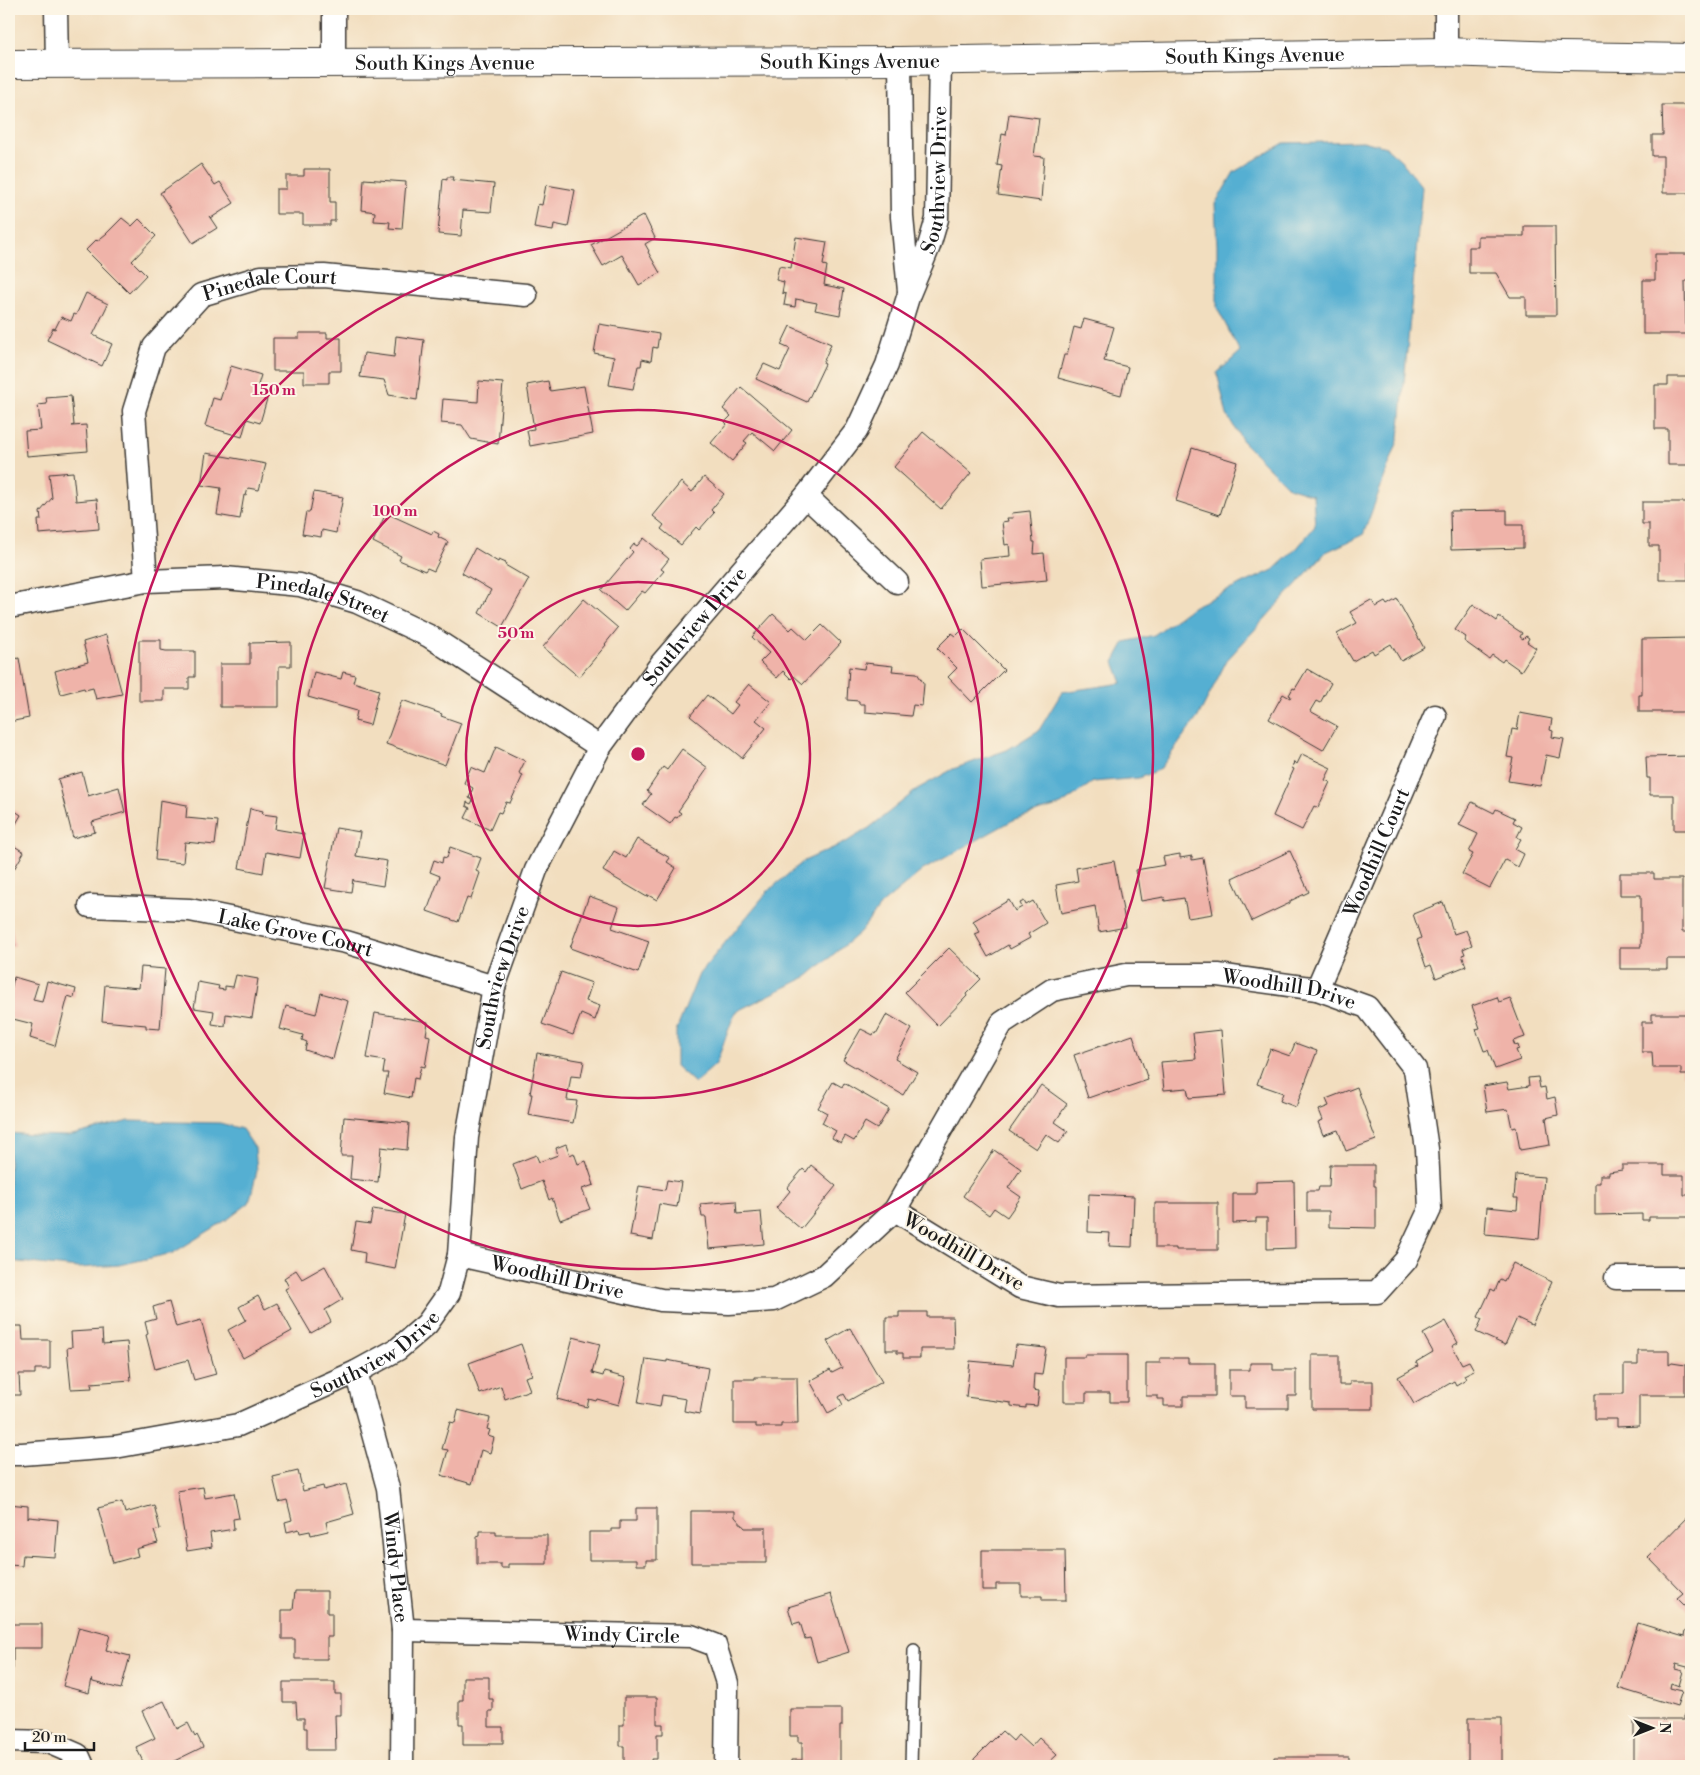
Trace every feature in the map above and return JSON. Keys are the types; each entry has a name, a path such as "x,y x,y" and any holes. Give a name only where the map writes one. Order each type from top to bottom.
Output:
{"street":[{"path":"56,9 57,64"},
{"path":"334,9 334,63"},
{"path":"1446,9 1446,52"},
{"name":"South Kings Avenue","path":"9,64 940,61 1446,52 1691,58"},
{"name":"Southview Drive","path":"900,61 902,217 909,294"},
{"name":"Southview Drive","path":"9,1454 115,1447 238,1425 356,1372 398,1349 427,1324 449,1294 459,1254 467,1137 494,987 536,870 600,747 661,664 806,496 857,430 888,365 909,294 929,246 937,219 940,61"},
{"name":"Pinedale Court","path":"146,581 134,412 154,347 201,295 261,278 324,276 526,295"},
{"path":"806,496 897,582"},
{"name":"Pinedale Street","path":"9,607 146,581 225,578 300,585 357,602 429,636 600,747"},
{"name":"Woodhill Court","path":"1317,989 1435,716"},
{"name":"Lake Grove Court","path":"90,906 190,910 346,942 494,987"},
{"name":"Woodhill Drive","path":"459,1254 660,1300 729,1303 774,1300 824,1276 895,1210 1002,1023 1052,990 1126,975 1218,975 1317,989 1367,1007 1415,1069 1427,1149 1430,1209 1406,1260 1377,1292 1059,1296 1020,1287 895,1210"},
{"path":"1616,1278 1691,1278"},
{"name":"Windy Place","path":"356,1372 388,1488 403,1630 402,1766"},
{"name":"Windy Circle","path":"403,1630 691,1636 715,1645 727,1683 726,1766"},
{"path":"9,1741 48,1742 78,1755 84,1766"}],"lane":[{"path":"911,1766 914,1650"}],"water":[{"path":"1363,141 1386,147 1401,160 1422,187 1399,438 1363,535 1326,552 1227,660 1198,717 1160,769 1139,778 1093,782 1061,805 1015,819 923,870 881,905 860,932 808,976 735,1012 716,1064 695,1083 676,1066 676,1031 699,974 768,891 804,861 846,842 869,828 919,788 953,769 1007,750 1039,730 1062,692 1122,683 1114,662 1125,642 1154,635 1194,606 1273,570 1298,547 1315,526 1313,495 1288,487 1244,443 1227,415 1217,373 1240,352 1217,308 1215,204 1234,172 1284,143"},
{"path":"129,1121 220,1123 242,1129 255,1148 257,1171 249,1203 228,1219 173,1253 119,1265 79,1268 9,1261 9,1133 68,1136"}],"building":[{"path":"1662,105 1691,105 1691,193 1663,193 1663,156 1652,156 1652,135 1663,135"},
{"path":"1009,114 1039,118 1034,156 1044,157 1041,201 998,195 1002,166 997,165 1002,134 1006,135"},
{"path":"201,164 215,185 220,182 234,203 211,218 209,216 217,228 193,243 160,193"},
{"path":"304,169 330,169 330,202 335,202 335,221 330,221 330,225 303,225 303,214 276,214 276,189 286,189 286,176 304,176"},
{"path":"447,177 453,177 452,180 494,184 491,212 463,210 461,236 438,234 443,179 447,180"},
{"path":"364,179 406,182 402,229 389,228 390,222 374,221 375,212 362,210"},
{"path":"546,185 575,190 568,227 554,224 553,231 534,228 538,204 542,205"},
{"path":"644,215 655,238 645,244 660,273 639,285 622,255 603,266 591,245"},
{"path":"122,218 132,226 139,219 156,236 132,261 146,275 129,293 86,250"},
{"path":"1524,226 1555,226 1556,315 1526,315 1526,297 1510,297 1496,273 1469,273 1469,247 1478,247 1478,236 1524,236"},
{"path":"796,237 827,242 823,265 827,266 824,285 844,289 840,315 815,310 817,303 796,299 795,307 784,305 786,294 782,293 784,282 776,280 779,266 791,268"},
{"path":"1655,254 1691,254 1691,281 1685,281 1686,334 1643,334 1643,280 1655,280"},
{"path":"86,293 108,304 93,335 112,344 102,366 47,340 61,317 71,321 74,314 76,315"},
{"path":"1084,319 1114,327 1104,361 1128,367 1121,395 1058,378 1064,355 1067,355 1074,327 1081,329"},
{"path":"599,324 659,334 657,348 653,347 651,361 642,359 641,366 638,366 633,389 609,385 614,357 594,353"},
{"path":"790,326 831,344 823,363 825,364 807,402 756,379 764,364 780,371 790,349 781,345"},
{"path":"299,333 327,333 327,338 341,338 341,371 329,371 329,383 304,383 304,371 273,371 273,338 299,338"},
{"path":"396,336 424,340 417,400 389,395 384,380 360,377 364,353 394,357"},
{"path":"231,366 261,375 255,395 267,399 260,423 247,419 242,437 205,426 213,398 220,400"},
{"path":"1668,377 1691,377 1691,465 1668,465 1668,429 1655,429 1655,385 1668,385"},
{"path":"479,381 503,383 498,444 471,439 462,425 441,423 443,399 478,402"},
{"path":"548,381 550,391 584,386 593,434 530,446 527,430 534,429 527,385"},
{"path":"741,387 792,430 775,451 752,432 744,441 747,443 732,461 711,443 727,424 725,422 731,416 723,409"},
{"path":"71,396 74,425 72,426 86,425 88,451 27,456 25,431 41,430 38,405 47,404 46,398"},
{"path":"923,432 971,473 941,509 894,467"},
{"path":"1192,448 1237,462 1220,515 1176,501"},
{"path":"206,453 266,464 259,490 248,488 246,496 244,495 240,519 217,515 221,488 201,485"},
{"path":"73,472 76,501 97,499 99,529 39,534 38,520 41,520 40,512 52,498 49,474"},
{"path":"704,477 724,494 711,510 714,513 699,530 696,527 681,545 661,529 664,525 653,516 681,482 692,492"},
{"path":"314,492 343,497 336,533 322,530 321,537 302,534 306,512 310,512"},
{"path":"1642,502 1688,502 1688,544 1691,544 1691,561 1688,561 1688,580 1659,580 1659,546 1649,546 1649,524 1642,524"},
{"path":"1507,510 1507,525 1523,525 1523,548 1451,550 1450,511"},
{"path":"1030,511 1033,542 1035,542 1034,554 1044,553 1047,580 982,586 980,559 1010,556 1009,544 1005,545 1002,522 1008,521 1007,518 1013,518 1012,513"},
{"path":"386,513 432,534 433,531 439,534 438,537 448,542 434,571 427,568 425,571 399,560 401,556 373,542"},
{"path":"644,538 669,559 661,569 664,571 645,593 642,591 625,611 601,590 633,552 630,549 634,544 637,546"},
{"path":"475,548 498,562 499,560 506,563 505,565 529,579 502,627 479,613 491,590 462,573"},
{"path":"584,599 618,628 579,677 543,647"},
{"path":"1397,599 1424,648 1401,661 1391,644 1374,654 1372,650 1353,661 1337,634 1357,623 1350,612 1371,600 1376,607 1385,602 1387,605"},
{"path":"1473,604 1497,621 1499,617 1522,633 1520,637 1523,639 1526,636 1529,638 1527,642 1536,648 1521,671 1504,659 1502,662 1492,655 1489,659 1464,641 1466,637 1455,630"},
{"path":"773,614 790,630 793,627 807,640 822,625 841,643 803,684 794,676 791,679 783,671 777,678 760,662 769,653 752,637"},
{"path":"963,629 1004,670 972,702 948,677 957,668 937,648 952,633 956,636"},
{"path":"106,635 122,694 96,699 93,688 85,690 84,688 61,694 55,671 88,662 83,642"},
{"path":"1689,638 1689,657 1691,657 1689,712 1639,712 1639,695 1642,695 1642,639"},
{"path":"139,640 161,640 161,650 166,651 195,651 195,677 189,677 189,689 164,689 164,701 139,701"},
{"path":"291,642 291,666 279,666 279,707 220,707 220,664 250,664 250,643"},
{"path":"19,658 29,718 9,722 9,660"},
{"path":"865,663 893,666 892,671 917,673 924,684 922,706 913,705 911,716 865,712 865,704 859,704 859,701 847,700 849,667 864,669"},
{"path":"1307,669 1331,683 1320,703 1316,701 1310,711 1337,726 1323,750 1269,719 1283,694 1290,698 1291,696 1289,695 1293,688 1295,689"},
{"path":"314,672 341,679 343,672 355,675 353,682 379,690 370,725 355,721 357,711 308,697"},
{"path":"749,684 771,702 756,720 766,728 742,758 690,716 707,695 731,714 738,705 734,702"},
{"path":"402,700 461,723 445,765 386,744"},
{"path":"1520,713 1552,719 1550,730 1553,731 1552,737 1564,739 1560,758 1546,755 1540,786 1508,781 1513,758 1507,757 1512,729 1517,730"},
{"path":"496,747 525,761 519,773 523,775 510,803 506,802 501,813 498,812 490,830 465,818 470,808 466,806 467,802 471,804 473,800 469,798 473,788 464,783 471,767 485,773"},
{"path":"682,749 708,768 678,811 681,813 670,824 643,805 651,794 647,791 663,767 667,770"},
{"path":"1302,754 1331,768 1325,780 1330,782 1318,808 1314,806 1302,830 1273,816 1294,769 1292,768 1294,762 1297,764"},
{"path":"1691,756 1691,830 1674,830 1674,795 1650,795 1650,778 1647,778 1646,757"},
{"path":"82,772 88,796 119,787 125,812 92,822 95,832 73,838 58,779"},
{"path":"160,800 187,805 186,818 218,821 215,845 185,842 183,863 155,860"},
{"path":"1472,802 1494,813 1496,809 1515,818 1513,822 1522,827 1517,837 1521,839 1515,849 1524,854 1518,867 1505,860 1490,888 1462,874 1473,854 1469,852 1478,834 1459,825"},
{"path":"9,807 21,815 9,836"},
{"path":"250,808 263,811 262,814 277,816 275,829 304,834 300,858 266,852 263,873 239,868"},
{"path":"336,828 360,832 356,856 387,861 383,886 354,881 353,879 351,892 325,888"},
{"path":"637,839 670,858 667,862 676,868 657,900 648,895 647,897 603,871 614,851 626,858"},
{"path":"9,843 24,852 10,876 9,875"},
{"path":"450,847 481,858 476,871 480,873 471,899 467,898 458,922 427,911 440,876 430,872 434,860 442,863 443,857 447,858"},
{"path":"1290,851 1309,892 1252,921 1232,878"},
{"path":"1180,854 1180,858 1192,856 1192,860 1203,858 1213,914 1188,918 1184,898 1165,901 1164,897 1141,901 1136,870 1165,865 1163,857"},
{"path":"1114,861 1126,927 1099,932 1095,906 1061,913 1056,885 1078,881 1076,868"},
{"path":"1620,873 1654,873 1654,879 1682,879 1682,932 1691,932 1691,959 1667,959 1667,969 1620,969 1620,947 1641,947 1641,895 1620,895"},
{"path":"589,896 619,907 612,928 649,941 638,973 570,948"},
{"path":"1009,900 1015,911 1022,907 1020,903 1024,901 1026,905 1033,901 1046,923 1028,934 1030,938 1010,949 1008,945 988,957 975,934 980,932 973,921"},
{"path":"1443,902 1454,934 1466,930 1472,945 1463,949 1465,954 1462,955 1466,966 1436,978 1431,965 1426,967 1417,940 1421,938 1413,914"},
{"path":"9,918 15,946 9,947"},
{"path":"949,948 981,979 938,1026 905,992"},
{"path":"141,967 165,969 160,1029 146,1028 146,1025 102,1021 105,985 139,988"},
{"path":"561,972 592,983 586,1001 600,1006 595,1020 581,1014 573,1035 542,1024"},
{"path":"236,975 258,979 252,1018 226,1014 225,1026 212,1024 214,1011 194,1008 198,982 219,986 218,989 225,990 225,986 233,987"},
{"path":"14,977 38,984 33,1000 42,1002 47,981 76,989 74,998 68,996 55,1046 30,1038 33,1024 9,1018 9,994"},
{"path":"321,993 348,1001 333,1059 305,1050 307,1042 302,1040 303,1035 280,1029 286,1006 316,1014"},
{"path":"1497,997 1499,1002 1510,998 1525,1037 1513,1041 1515,1046 1518,1045 1519,1049 1516,1050 1520,1060 1495,1069 1488,1050 1484,1051 1476,1029 1480,1028 1472,1006"},
{"path":"375,1013 428,1022 426,1035 430,1036 425,1067 421,1066 418,1079 414,1078 411,1098 384,1093 388,1073 383,1073 385,1061 367,1058"},
{"path":"887,1014 912,1029 895,1059 917,1072 903,1095 843,1060 861,1029 873,1035 874,1033 876,1034"},
{"path":"1652,1014 1691,1014 1691,1075 1681,1075 1681,1068 1653,1068 1652,1052 1642,1052 1642,1022 1652,1022"},
{"path":"1221,1030 1226,1095 1189,1098 1187,1088 1164,1090 1161,1062 1196,1059 1193,1033"},
{"path":"1133,1035 1148,1080 1088,1098 1074,1055"},
{"path":"1295,1043 1317,1051 1296,1107 1280,1101 1283,1093 1257,1084 1270,1049 1290,1056"},
{"path":"537,1053 584,1061 581,1077 571,1076 567,1100 577,1101 573,1123 528,1115"},
{"path":"1538,1077 1540,1088 1545,1087 1547,1099 1555,1097 1558,1115 1546,1118 1550,1145 1520,1150 1516,1127 1512,1128 1508,1109 1487,1112 1483,1086 1507,1082 1509,1089 1529,1086 1528,1078"},
{"path":"833,1082 842,1087 844,1083 889,1109 877,1129 865,1122 854,1141 845,1136 841,1143 832,1138 836,1131 822,1123 827,1113 818,1108"},
{"path":"1041,1085 1067,1104 1055,1122 1068,1131 1059,1143 1046,1134 1036,1149 1009,1131"},
{"path":"1357,1087 1376,1140 1346,1151 1338,1130 1323,1135 1318,1122 1323,1120 1319,1110 1329,1106 1326,1099"},
{"path":"344,1117 409,1123 407,1150 381,1147 378,1182 350,1179 352,1156 341,1156"},
{"path":"566,1144 570,1155 574,1153 578,1164 586,1161 594,1185 582,1189 590,1209 560,1220 552,1198 549,1200 542,1181 522,1189 513,1164 536,1155 539,1162 558,1155 556,1148"},
{"path":"994,1150 1021,1169 1008,1188 1021,1197 1007,1217 994,1208 989,1215 963,1196"},
{"path":"811,1165 836,1186 801,1229 776,1208 790,1191 787,1188 803,1169 806,1172"},
{"path":"1330,1165 1374,1165 1376,1228 1329,1227 1329,1211 1307,1211 1307,1191 1318,1191 1319,1187 1329,1187"},
{"path":"1622,1165 1664,1165 1664,1175 1684,1175 1684,1195 1691,1195 1691,1217 1649,1217 1649,1220 1642,1220 1642,1214 1595,1215 1595,1183 1600,1183 1600,1175 1609,1175 1609,1172 1622,1170"},
{"path":"1516,1175 1544,1177 1539,1239 1485,1234 1487,1207 1517,1210 1518,1198 1514,1198"},
{"path":"667,1180 681,1182 677,1207 659,1204 653,1240 630,1236 639,1186 665,1190"},
{"path":"1294,1181 1295,1248 1267,1249 1267,1218 1256,1218 1256,1222 1233,1223 1233,1194 1256,1194 1256,1182"},
{"path":"1089,1194 1134,1196 1132,1247 1109,1246 1110,1233 1088,1232"},
{"path":"736,1201 737,1214 761,1212 764,1244 709,1249 706,1217 702,1217 700,1204"},
{"path":"1155,1203 1218,1203 1218,1250 1155,1248"},
{"path":"373,1209 405,1214 395,1269 364,1263 365,1253 351,1250 356,1222 370,1224"},
{"path":"1513,1263 1552,1282 1532,1325 1517,1318 1505,1345 1476,1332 1482,1319 1478,1317 1491,1289 1495,1291 1500,1279 1504,1281"},
{"path":"325,1266 343,1299 325,1310 331,1322 311,1333 285,1289 289,1287 284,1278 296,1270 302,1279"},
{"path":"258,1296 265,1309 277,1303 292,1331 243,1358 228,1330 246,1320 239,1307"},
{"path":"169,1302 176,1327 201,1320 216,1374 194,1380 188,1360 155,1369 146,1335 148,1334 145,1322 156,1319 153,1307"},
{"path":"899,1312 927,1312 927,1317 953,1317 954,1349 920,1349 920,1358 903,1358 903,1353 897,1353 897,1350 886,1350 886,1317 899,1317"},
{"path":"1446,1321 1458,1343 1452,1346 1462,1364 1469,1361 1474,1370 1464,1375 1466,1379 1456,1385 1454,1381 1414,1404 1398,1377 1418,1366 1416,1362 1433,1352 1423,1334"},
{"path":"9,1326 22,1326 23,1340 50,1340 50,1369 35,1369 35,1374 19,1374 20,1395 9,1395"},
{"path":"850,1328 882,1382 848,1401 844,1394 839,1397 843,1405 828,1413 810,1381 830,1370 832,1373 842,1368 827,1341"},
{"path":"102,1330 103,1344 127,1342 131,1380 91,1383 92,1388 71,1389 67,1348 72,1347 71,1332"},
{"path":"573,1337 600,1344 592,1373 603,1376 604,1372 626,1378 619,1405 597,1399 596,1401 589,1399 587,1407 557,1399"},
{"path":"521,1344 532,1375 525,1377 530,1390 505,1399 501,1386 480,1394 469,1363"},
{"path":"1016,1345 1046,1348 1042,1375 1034,1374 1033,1390 1039,1391 1037,1406 1026,1405 1026,1408 1011,1406 1011,1403 966,1397 970,1361 1013,1365"},
{"path":"1638,1351 1669,1351 1669,1365 1672,1363 1685,1365 1685,1395 1639,1395 1639,1426 1617,1427 1617,1419 1595,1419 1595,1394 1624,1394 1624,1365 1638,1365"},
{"path":"1085,1355 1127,1355 1127,1402 1110,1402 1110,1393 1086,1393 1086,1402 1064,1402 1064,1357 1085,1357"},
{"path":"1312,1355 1339,1355 1339,1385 1350,1385 1350,1381 1373,1381 1373,1409 1312,1409"},
{"path":"1160,1358 1188,1358 1188,1363 1215,1363 1215,1396 1183,1396 1183,1406 1164,1406 1164,1399 1158,1399 1158,1396 1146,1396 1146,1363 1160,1363"},
{"path":"646,1359 667,1362 667,1360 708,1368 700,1414 684,1411 686,1399 662,1395 660,1407 638,1403"},
{"path":"1250,1363 1273,1363 1273,1370 1296,1370 1296,1396 1288,1396 1288,1408 1245,1408 1245,1396 1229,1396 1229,1370 1250,1370"},
{"path":"755,1377 797,1377 798,1424 781,1424 781,1427 756,1427 756,1424 734,1424 734,1379 755,1379"},
{"path":"458,1410 490,1418 487,1429 490,1430 488,1436 494,1438 490,1453 481,1450 472,1484 441,1475 448,1450 442,1449 450,1422 455,1423"},
{"path":"298,1471 303,1491 323,1486 324,1490 346,1484 354,1514 326,1522 328,1531 311,1535 310,1531 300,1533 299,1529 287,1532 285,1522 292,1520 287,1500 279,1502 273,1477"},
{"path":"203,1487 205,1498 234,1493 239,1518 233,1519 234,1529 210,1533 212,1547 187,1551 177,1491"},
{"path":"122,1502 125,1513 154,1505 160,1529 154,1531 158,1543 136,1549 138,1556 113,1563 98,1508"},
{"path":"9,1504 28,1506 28,1519 29,1517 58,1520 55,1557 23,1555 22,1566 9,1565"},
{"path":"636,1508 657,1508 657,1560 646,1560 646,1565 636,1565 636,1560 589,1560 589,1532 611,1532 611,1529 620,1529 620,1521 636,1521"},
{"path":"691,1511 735,1511 735,1517 745,1528 766,1528 766,1563 691,1563"},
{"path":"1691,1513 1691,1612 1677,1598 1683,1593 1648,1557"},
{"path":"480,1531 496,1531 496,1535 547,1535 547,1564 508,1564 508,1568 501,1568 501,1564 477,1564 477,1536 480,1535"},
{"path":"982,1550 1065,1550 1066,1600 1042,1600 1042,1596 1021,1596 1021,1584 996,1584 996,1590 982,1590"},
{"path":"295,1591 327,1591 327,1613 332,1613 332,1637 327,1637 327,1659 295,1659 295,1639 282,1639 282,1610 293,1610"},
{"path":"831,1594 849,1652 817,1662 810,1638 805,1639 800,1622 793,1624 788,1607"},
{"path":"9,1611 12,1611 12,1624 42,1624 42,1648 13,1648 13,1669 9,1669"},
{"path":"1638,1623 1684,1637 1685,1631 1691,1633 1691,1668 1676,1664 1675,1669 1683,1671 1679,1686 1671,1683 1670,1688 1682,1691 1677,1706 1618,1688"},
{"path":"79,1627 110,1635 106,1650 130,1656 121,1689 93,1682 92,1679 89,1693 63,1686"},
{"path":"463,1677 489,1677 489,1699 493,1699 493,1711 489,1711 489,1727 503,1727 503,1743 463,1745 463,1724 459,1724 459,1700 463,1700"},
{"path":"283,1682 335,1682 335,1694 341,1694 341,1715 335,1715 336,1750 307,1750 307,1728 304,1728 304,1718 297,1718 296,1702 283,1702"},
{"path":"624,1697 657,1697 657,1724 663,1724 663,1734 657,1734 657,1759 651,1759 652,1766 624,1766 624,1746 620,1746 620,1725 624,1725"},
{"path":"164,1701 177,1729 188,1723 203,1747 164,1766 145,1766 136,1747 155,1738 142,1711"},
{"path":"790,1709 842,1709 840,1766 791,1766 791,1760 802,1760 802,1742 798,1742 798,1736 790,1736"},
{"path":"1684,1715 1691,1715 1691,1747 1687,1747 1687,1755 1691,1755 1691,1766 1634,1766 1634,1720 1684,1720"},
{"path":"1468,1718 1502,1718 1502,1766 1468,1766"},
{"path":"1002,1731 1013,1741 1018,1735 1031,1747 1039,1738 1057,1755 1045,1766 976,1766 974,1759"},
{"path":"1274,1757 1349,1757 1349,1766 1274,1766"}]}
